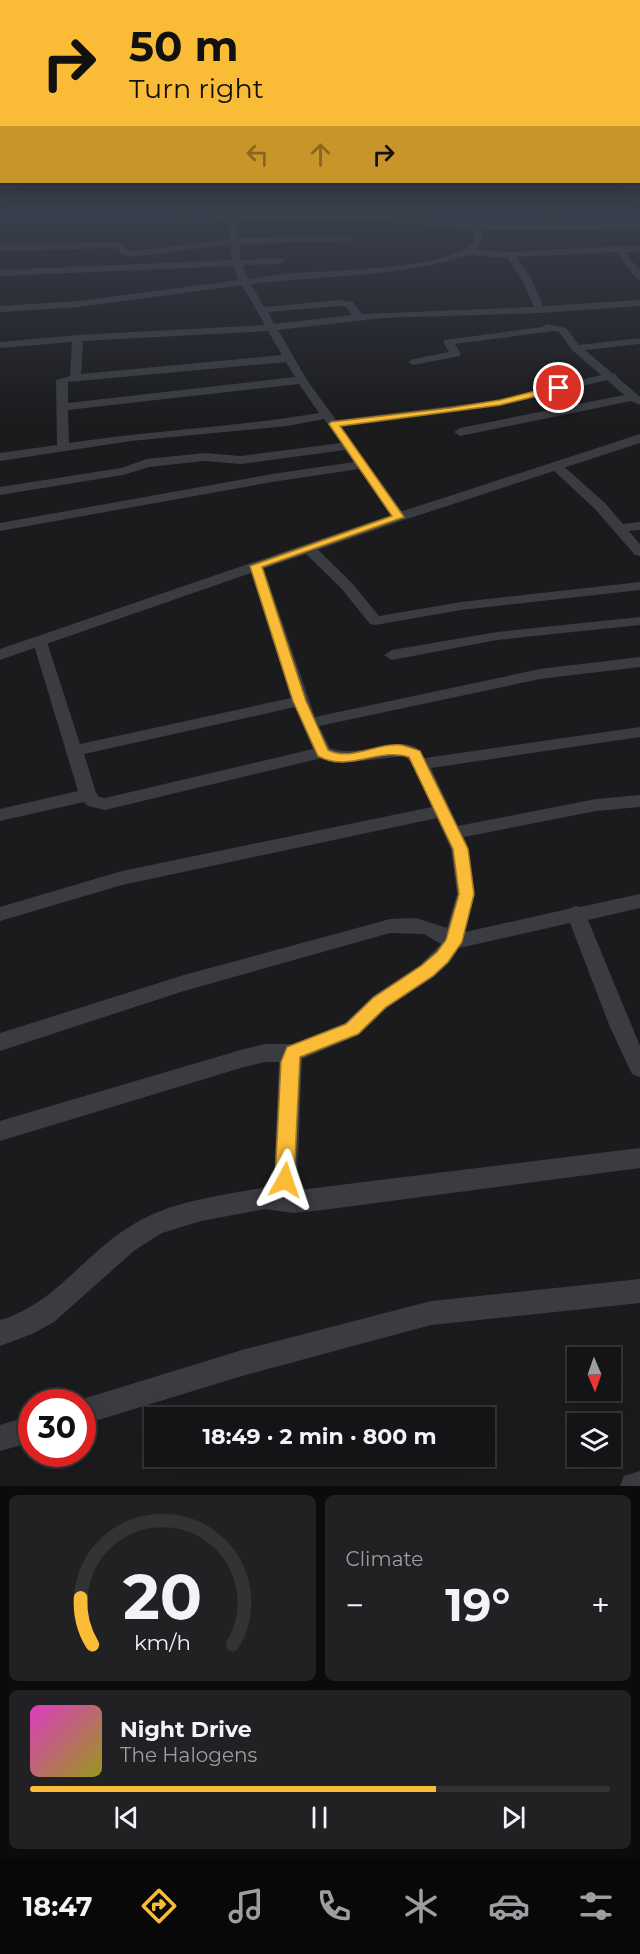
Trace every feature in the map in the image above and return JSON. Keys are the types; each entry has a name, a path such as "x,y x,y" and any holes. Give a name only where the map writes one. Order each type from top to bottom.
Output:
{"street":[{"path":"0,309 79,304 258,280"},
{"path":"527,280 539,324 558,328 576,348 612,376 637,400"},
{"path":"245,282 302,380 399,517"},
{"path":"261,310 346,303 359,317"},
{"path":"0,345 78,338 270,328 359,317 640,303"},
{"path":"413,362 456,354 448,342 558,328"},
{"path":"75,378 78,338"},
{"path":"576,348 640,341"},
{"path":"63,447 62,380 289,358"},
{"path":"0,457 158,434 500,403 612,376"},
{"path":"64,407 302,380"},
{"path":"460,432 637,400"},
{"path":"0,655 399,517 640,438"},
{"path":"0,491 112,473 147,464 204,457 226,460 258,458 348,446"},
{"path":"258,458 272,477"},
{"path":"0,527 272,477 361,465"},
{"path":"556,466 621,528 640,552"},
{"path":"621,528 640,526"},
{"path":"308,548 346,585 375,621 461,606 640,586"},
{"path":"0,1131 244,1058 265,1053 294,1053 352,1029 380,1002 427,971 443,957 453,942 466,894 460,849 421,764 415,754 399,749 346,758 331,757 323,752 300,701 256,566"},
{"path":"392,655 488,638 640,621"},
{"path":"40,642 88,795 94,802 105,804 323,752"},
{"path":"310,723 540,674 640,662"},
{"path":"74,751 300,701"},
{"path":"421,764 640,732"},
{"path":"0,815 88,795"},
{"path":"454,833 596,805 640,801"},
{"path":"0,914 122,878 443,811"},
{"path":"453,942 576,913 640,901"},
{"path":"576,913 620,1027 640,1068"},
{"path":"0,1042 184,983 390,926 421,925 440,931 453,942"},
{"path":"0,1333 29,1323 48,1311 87,1278 117,1248 160,1222 265,1198 279,1191 285,1180 290,1062 294,1053"},
{"path":"265,1198 293,1202 323,1199 640,1158"},
{"path":"96,1408 242,1363 431,1313 640,1291"},
{"path":"0,1438 18,1432"},
{"path":"634,1486 640,1485"}],"route":[{"path":"285,1180 290,1062 294,1053 301,1048 332,1039 352,1029 380,1002 427,971 443,957 453,942 466,894 460,849 415,754 399,749 346,758 331,757 323,752 300,701 256,566 399,517 334,424 450,411 500,403 559,388"}]}
